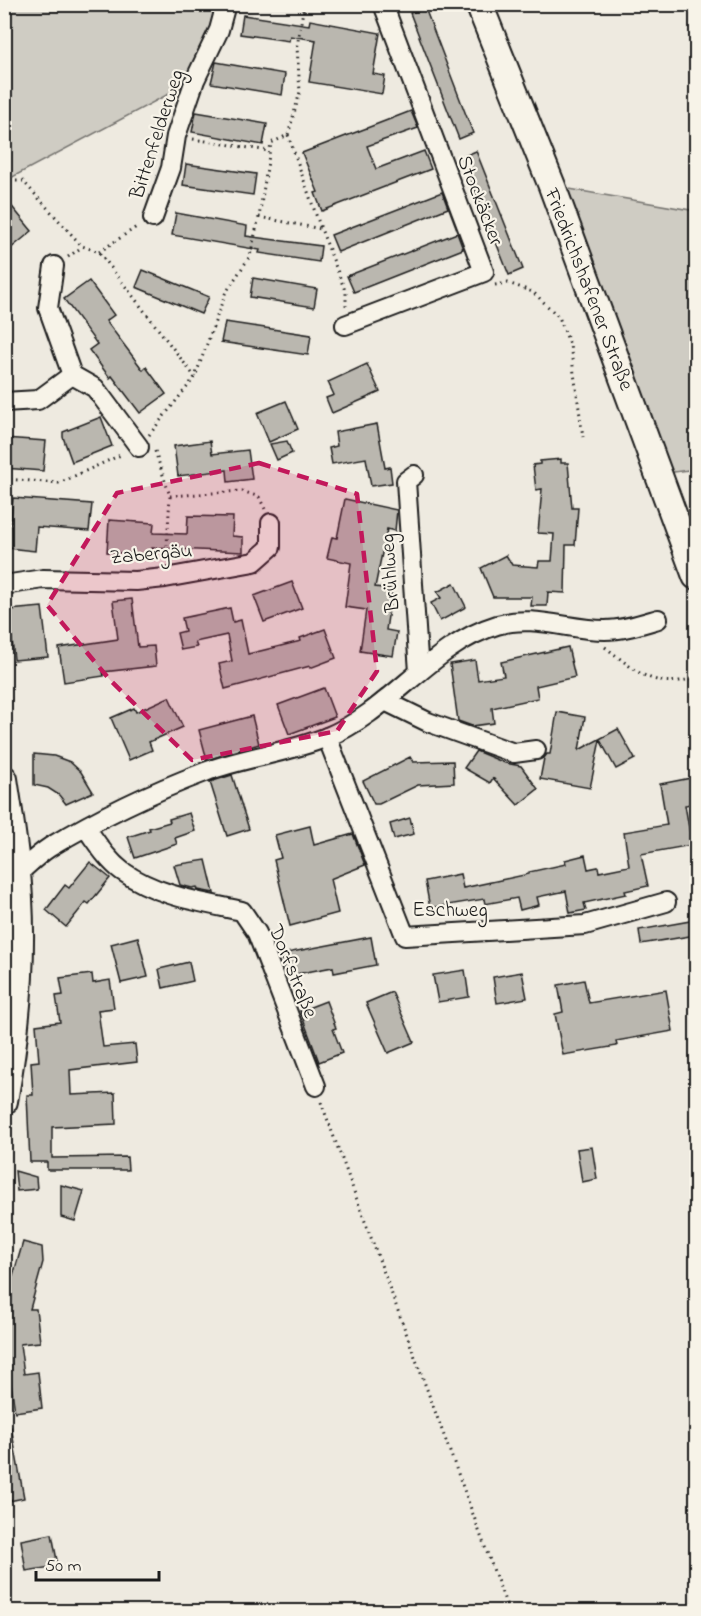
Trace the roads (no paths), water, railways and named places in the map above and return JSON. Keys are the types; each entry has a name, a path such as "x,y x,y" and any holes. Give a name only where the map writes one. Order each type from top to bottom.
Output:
{"main road":[{"name":"Friedrichshafener Straße","path":"479,4 552,186 696,576"},
{"path":"4,779 11,879 21,960 19,1001 4,1101"}],"street":[{"name":"Bittenfelderweg","path":"153,218 171,168 176,136 195,80 219,30 226,4"},
{"name":"Stockäcker","path":"345,325 484,272 383,4"},
{"path":"54,266 48,308 72,375 95,388 139,447"},
{"path":"4,402 38,400 72,375"},
{"name":"Brühlweg","path":"414,474 406,481 419,672"},
{"name":"Zabergäu","path":"4,585 43,579 136,581 254,562 271,547 271,523"},
{"path":"11,879 49,848 132,804 206,771 327,737 385,701 419,672 470,635 499,624 528,621 605,630 630,627 658,619"},
{"path":"385,701 428,722 514,753 536,750"},
{"name":"Eschweg","path":"327,737 405,936 585,925 666,902"},
{"name":"Dorfstraße","path":"86,828 105,855 122,871 167,894 242,911 257,933 316,1086"}]}
